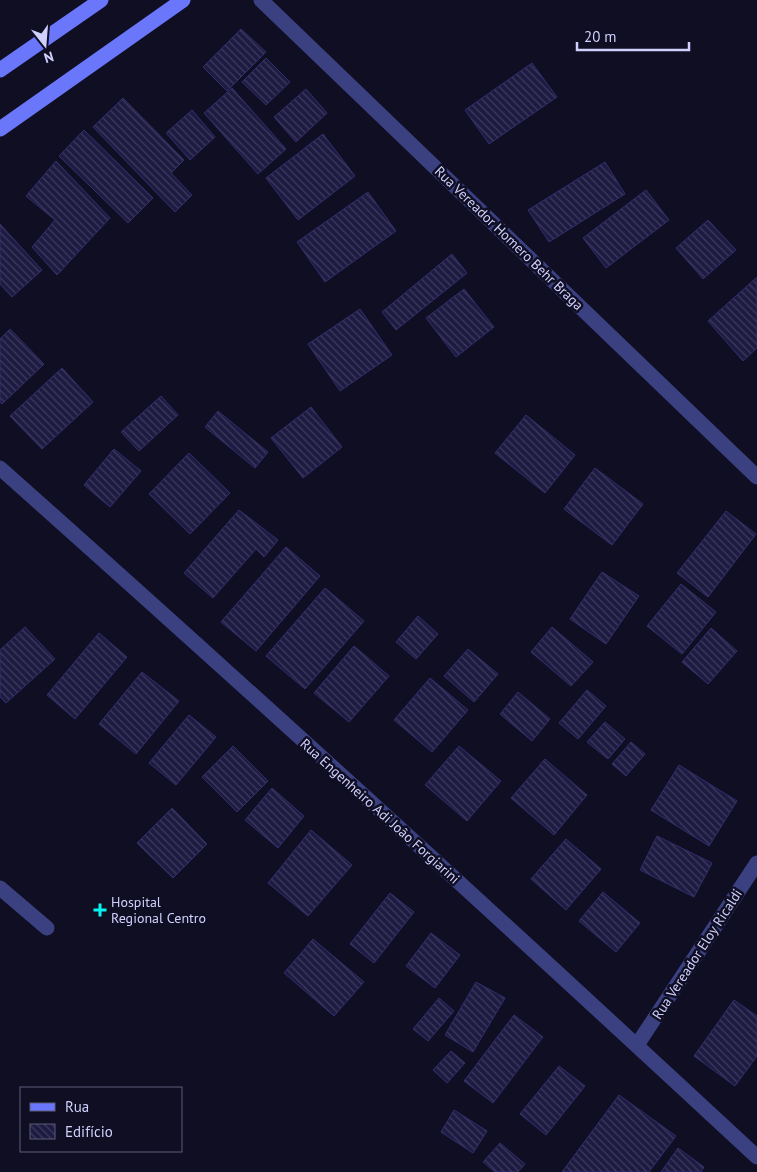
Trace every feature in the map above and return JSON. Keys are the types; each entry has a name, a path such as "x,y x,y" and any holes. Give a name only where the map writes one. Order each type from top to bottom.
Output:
{"street":[{"path":"0,70 101,0"},
{"path":"0,128 183,0"},
{"name":"Rua Vereador Homero Behr Braga","path":"261,0 757,477"},
{"name":"Rua Engenheiro Adi João Forgiarini","path":"0,468 191,638 637,1045 757,1158"},
{"name":"Rua Vereador Eloy Ricaldi","path":"637,1045 757,863"},
{"path":"0,888 47,928"}],"building":[{"path":"241,29 266,52 227,91 203,67"},
{"path":"266,58 290,82 266,105 242,82"},
{"path":"532,63 557,97 489,144 465,110"},
{"path":"232,88 286,149 258,174 204,113"},
{"path":"306,89 327,113 296,142 274,117"},
{"path":"123,98 184,160 171,173 192,195 175,212 93,127"},
{"path":"192,110 215,137 190,160 166,133"},
{"path":"84,130 153,198 128,223 59,156"},
{"path":"323,134 355,176 298,220 266,178"},
{"path":"56,161 110,218 57,275 32,247 55,220 26,196"},
{"path":"605,162 625,194 549,242 528,210"},
{"path":"646,190 669,220 606,268 583,238"},
{"path":"368,192 396,231 325,282 297,242"},
{"path":"708,220 736,250 703,279 676,248"},
{"path":"0,224 42,270 12,297 0,284"},
{"path":"452,254 467,273 396,330 382,312"},
{"path":"757,277 757,348 743,361 708,321"},
{"path":"464,289 494,327 456,357 426,318"},
{"path":"360,309 392,355 340,391 308,344"},
{"path":"10,329 44,364 2,404 0,402 0,339"},
{"path":"62,368 93,402 42,449 10,416"},
{"path":"161,396 178,415 139,451 121,432"},
{"path":"311,407 342,447 303,478 271,438"},
{"path":"218,411 268,452 255,468 205,427"},
{"path":"526,415 575,455 545,493 495,453"},
{"path":"114,449 141,471 110,507 84,485"},
{"path":"189,453 230,493 190,534 149,494"},
{"path":"595,468 643,504 612,545 564,509"},
{"path":"239,510 278,540 264,557 256,549 213,598 184,573"},
{"path":"726,511 756,534 708,597 677,573"},
{"path":"286,547 320,576 256,651 221,622"},
{"path":"602,572 639,596 606,644 570,619"},
{"path":"681,584 716,612 682,654 647,626"},
{"path":"325,588 364,621 305,689 266,656"},
{"path":"418,616 438,634 416,659 396,642"},
{"path":"25,627 55,659 6,703 0,697 0,650"},
{"path":"552,627 593,662 571,686 531,652"},
{"path":"711,628 737,651 708,684 682,662"},
{"path":"99,633 127,657 75,719 47,695"},
{"path":"354,646 389,676 349,722 314,693"},
{"path":"468,649 498,674 474,702 444,676"},
{"path":"142,672 179,701 136,754 99,724"},
{"path":"430,678 468,710 432,752 394,720"},
{"path":"587,690 606,706 578,739 559,723"},
{"path":"518,692 550,719 532,741 500,714"},
{"path":"189,715 216,737 176,785 149,763"},
{"path":"605,722 625,739 608,759 587,742"},
{"path":"631,742 645,754 626,776 612,764"},
{"path":"233,746 268,781 237,812 202,777"},
{"path":"459,746 501,781 467,821 425,785"},
{"path":"545,759 587,795 554,835 511,798"},
{"path":"679,765 737,801 709,846 651,810"},
{"path":"272,788 304,816 278,848 245,820"},
{"path":"172,808 207,844 173,878 137,843"},
{"path":"311,830 352,865 308,916 268,883"},
{"path":"657,836 712,863 694,897 640,870"},
{"path":"566,839 601,869 566,910 531,879"},
{"path":"603,892 640,923 616,952 579,921"},
{"path":"390,893 414,912 374,963 350,944"},
{"path":"431,933 460,955 435,988 406,966"},
{"path":"313,939 364,982 334,1016 284,973"},
{"path":"476,982 505,998 473,1052 445,1035"},
{"path":"439,998 454,1011 428,1041 413,1029"},
{"path":"734,1000 757,1016 757,1056 735,1086 694,1056"},
{"path":"514,1015 543,1037 493,1103 464,1081"},
{"path":"451,1051 465,1063 447,1083 433,1070"},
{"path":"559,1066 585,1086 546,1135 520,1114"},
{"path":"619,1095 676,1136 649,1172 562,1172"},
{"path":"454,1110 487,1131 473,1153 441,1132"},
{"path":"500,1143 525,1164 518,1172 495,1172 483,1162"},
{"path":"678,1148 704,1167 701,1172 661,1172"}],"place":[{"name":"Hospital Regional Centro","path":"100,910"}]}
